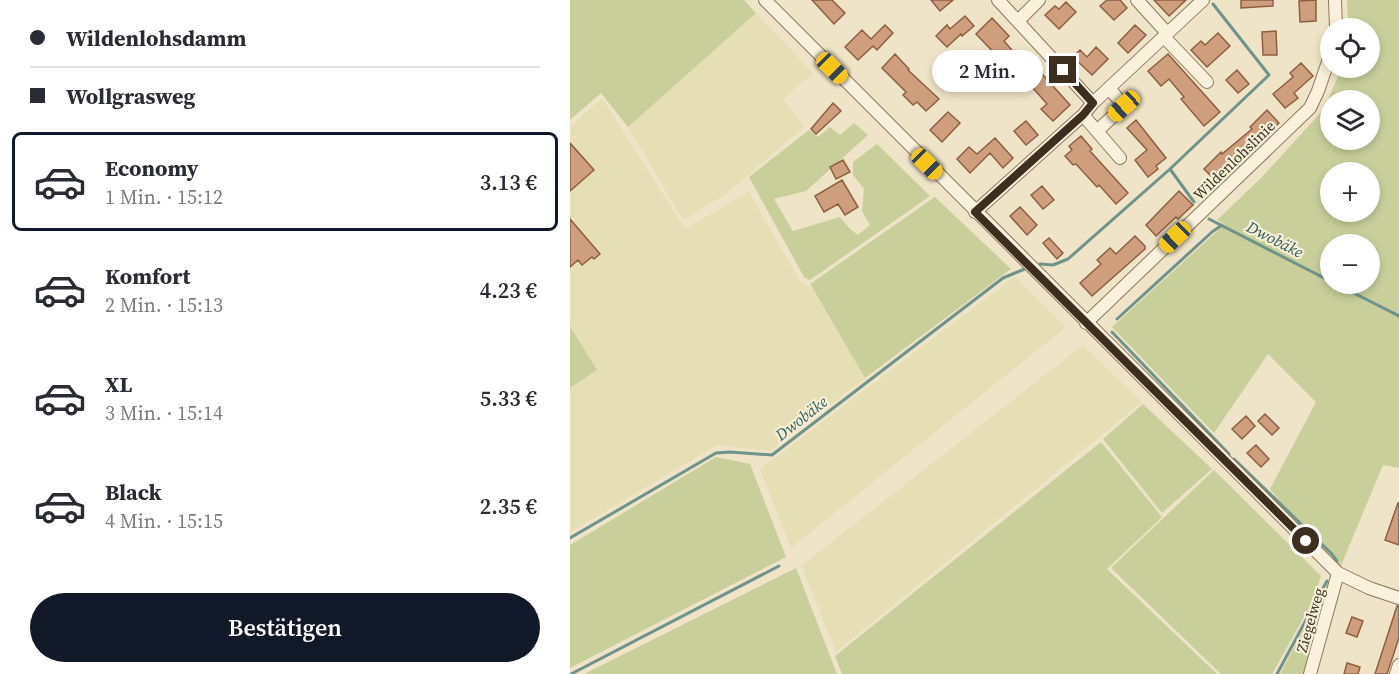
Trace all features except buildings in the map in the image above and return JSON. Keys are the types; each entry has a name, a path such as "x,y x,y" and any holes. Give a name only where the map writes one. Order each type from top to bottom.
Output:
{"street":[{"path":"765,0 1338,573 1369,588 1399,598"},
{"path":"998,0 1093,103"},
{"path":"1018,21 1039,0"},
{"path":"1137,0 1208,82"},
{"path":"975,212 1083,115 1203,0"},
{"path":"1335,0 1336,18"},
{"name":"Wildenlohslinie","path":"1086,323 1310,108 1322,78"},
{"path":"1097,131 1124,106 1109,88"},
{"path":"1083,115 1120,159"},
{"name":"Ziegelweg","path":"1310,674 1338,573"},
{"path":"1396,674 1399,665"}],"shaded area":[{"path":"756,13 813,73 783,99 804,127 726,194 683,220 628,127"},
{"path":"602,98 685,229 749,192 800,281 812,289 865,378 770,451 717,445 570,532 570,388 597,370 570,326 570,127"},
{"path":"1015,277 1066,327 791,548 760,469"},
{"path":"1083,345 1142,402 836,652 801,566"}],"green space":[{"path":"570,0 744,0 756,13 628,127 601,93 570,120"},
{"path":"1347,0 1399,0 1399,468 1383,465 1338,573 1270,489 1316,402 1268,354 1214,433 1112,327 1225,224 1217,220 1261,178 1320,113 1320,150 1380,150 1380,90 1332,90 1337,78 1380,78 1380,18 1348,18"},
{"path":"854,123 868,135 806,191 774,199 793,231 840,217 858,235 870,225 862,211 864,189 853,175 853,162 877,144 930,196 810,280 804,277 749,177 809,130 818,137 830,127 840,135"},
{"path":"935,197 1011,269 865,378 810,284"},
{"path":"570,326 597,370 570,388"},
{"path":"1143,404 1212,469 1162,513 1103,439"},
{"path":"1101,442 1162,517 1107,569 1217,674 842,674 835,656"},
{"path":"716,457 750,464 786,557 570,668 570,545"},
{"path":"1214,470 1321,576 1313,601 1272,674 1221,674 1111,568"},
{"path":"796,568 837,674 584,674"},
{"path":"1330,579 1333,582 1306,674 1280,674"}],"waterway":[{"path":"1170,169 1269,75 1213,4"},
{"name":"Dwobäke","path":"1040,264 1053,265 1068,259 1170,169 1194,202"},
{"name":"Dwobäke","path":"1209,219 1320,276"},
{"path":"1117,319 1222,225"},
{"name":"Dwobäke","path":"570,538 716,453 772,455 1003,278 1027,268"},
{"name":"Dwobäke","path":"1356,294 1399,316"},
{"path":"1112,332 1229,454"},
{"path":"1234,459 1337,561"},
{"path":"571,674 779,566"},
{"path":"1277,674 1327,581"}],"route":[{"path":"1063,70 1093,103 1083,115 975,212 1306,541"}]}
